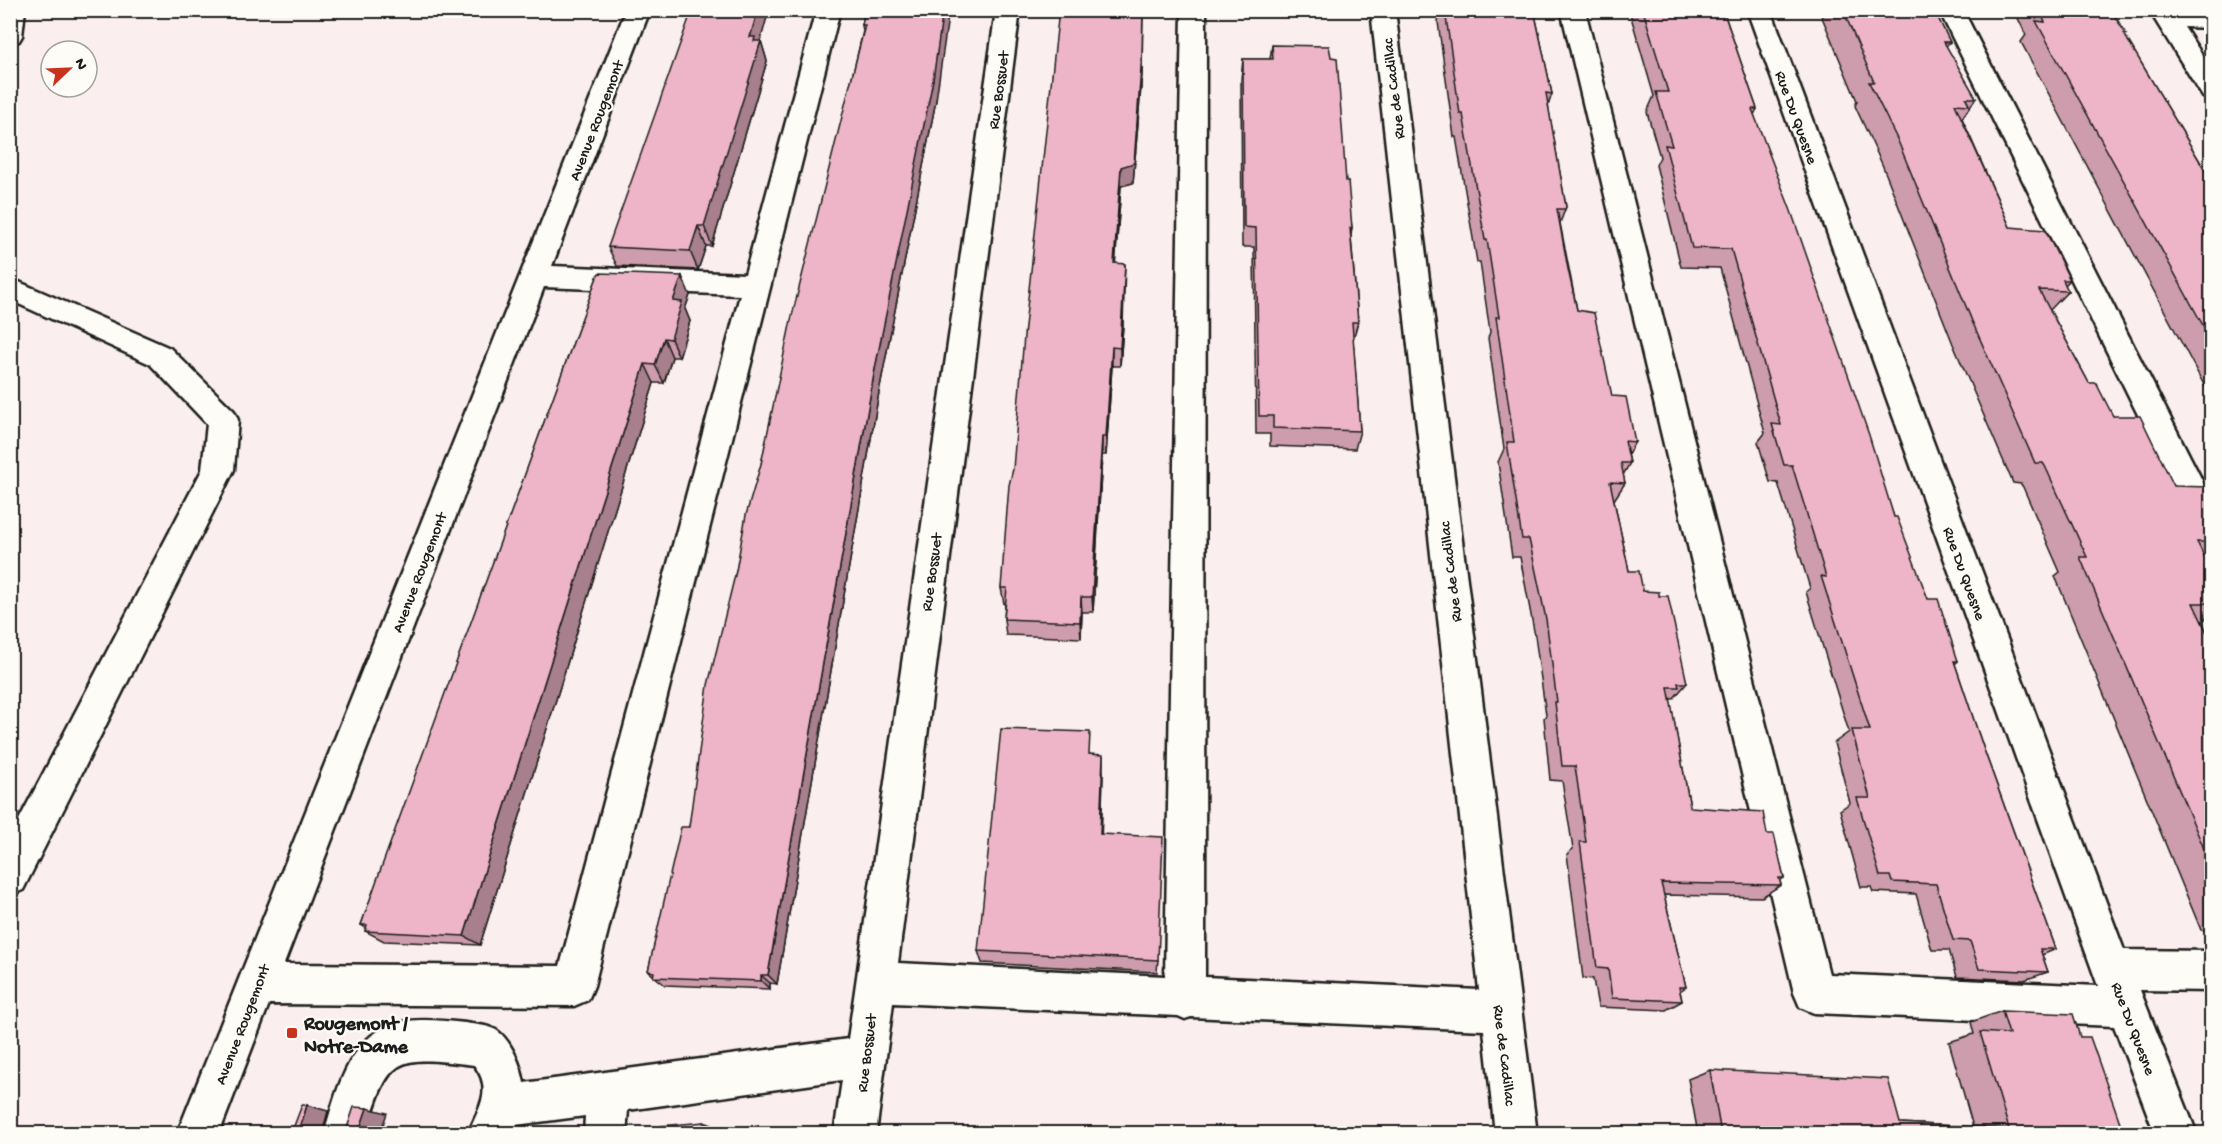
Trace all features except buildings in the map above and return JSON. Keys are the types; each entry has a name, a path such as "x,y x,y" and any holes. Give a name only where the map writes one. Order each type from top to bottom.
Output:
{"street":[{"path":"10,36 13,10"},
{"name":"Avenue Rougemont","path":"198,1134 638,10"},
{"path":"256,984 574,986 828,10"},
{"name":"Rue Bossuet","path":"855,1134 1008,10"},
{"path":"1185,999 1194,10"},
{"name":"Rue de Cadillac","path":"1383,10 1516,1134"},
{"path":"1573,10 1814,993 2126,1007"},
{"name":"Rue Du Quesne","path":"1758,10 2112,970 2176,1134"},
{"path":"1951,10 2211,533"},
{"path":"2163,15 2211,20"},
{"path":"2163,15 2211,91"},
{"path":"534,276 757,285"},
{"path":"10,288 160,356 223,420 218,470 10,877"},
{"path":"2112,970 2211,971"},
{"path":"874,982 1185,999 1501,1011"},
{"path":"345,1134 365,1073 378,1055 395,1044 417,1039 484,1046 499,1062 504,1083 497,1120 608,1091 864,1057"},
{"path":"605,1134 608,1091"}],"place":[{"name":"Rougemont / Notre-Dame","path":"292,1033"}]}
